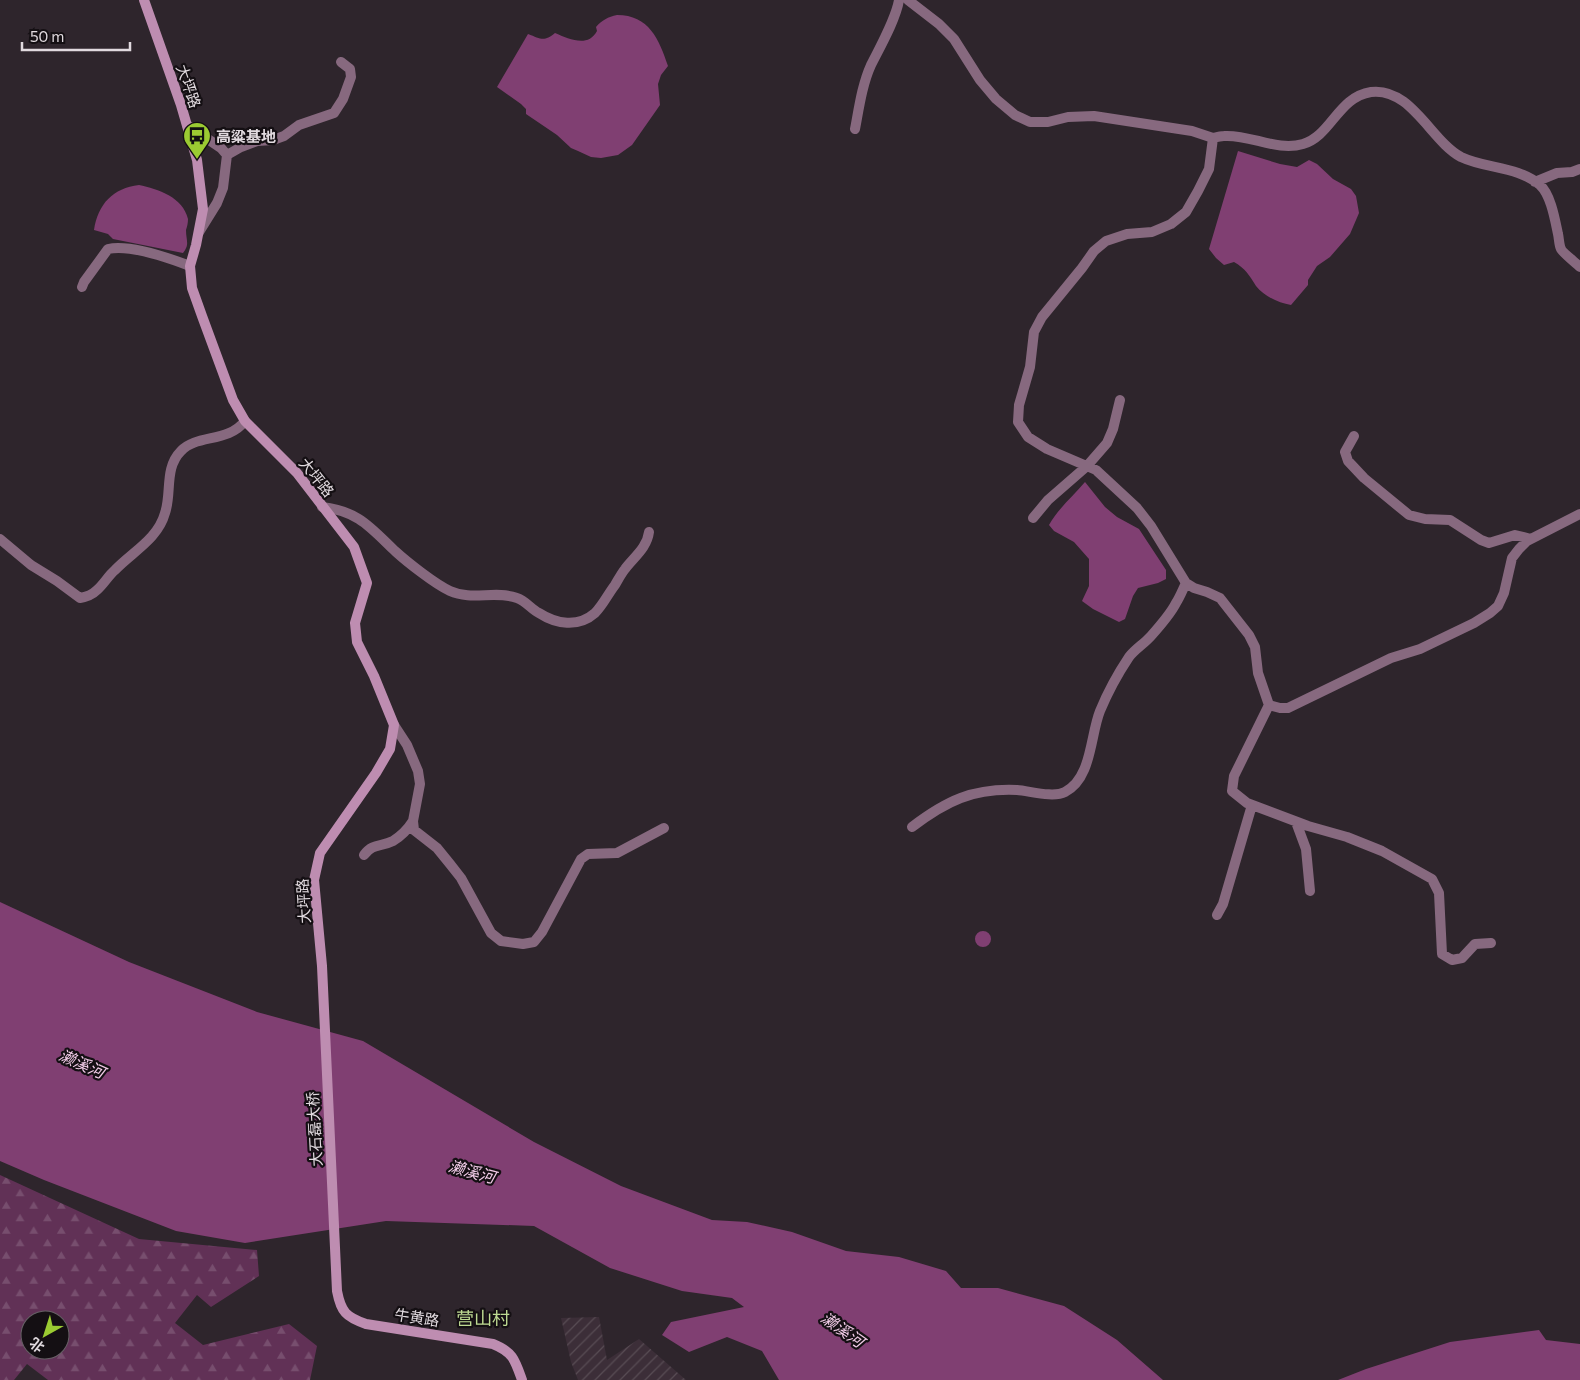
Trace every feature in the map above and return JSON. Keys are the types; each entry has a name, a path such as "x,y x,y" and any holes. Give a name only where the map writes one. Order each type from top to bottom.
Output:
{"main road":[{"name":"大坪路","path":"144,0 181,105 197,160 202,209 196,246 190,266 192,288 233,400 245,421 297,473 354,547 367,583 356,623 358,642 394,724 390,749 376,774 320,853 314,880 322,966"},
{"name":"大石磊大桥","path":"322,966 337,1291"},
{"name":"牛黄路","path":"337,1291 340,1306 351,1318 366,1324 493,1344 505,1349 514,1358 522,1380"}],"street":[{"path":"855,130 866,79 899,0"},
{"path":"908,0 939,24 954,39 980,80 996,99 1015,115 1030,122 1048,122 1068,117 1094,116 1192,131 1213,138 1225,136 1289,146 1303,144 1312,140 1344,106 1358,97 1372,92 1386,94 1402,100 1414,109 1444,144 1461,157 1529,178 1541,186 1549,200 1555,218 1561,250 1580,267"},
{"path":"227,155 256,141 273,140 284,136 299,124 334,112 343,99 351,78 350,69 341,62"},
{"path":"187,125 221,148 227,155 222,188 217,204 198,233"},
{"path":"1213,138 1209,169 1186,212 1171,224 1152,232 1127,234 1106,241 1094,251 1042,317 1034,332 1030,367 1019,405 1018,422 1028,437 1041,445 1096,470 1137,508 1151,526 1186,583 1220,598 1249,635 1255,647 1258,673 1269,704 1234,776 1232,791 1247,803 1382,851 1432,879 1440,893 1442,954 1452,960 1462,958 1475,944 1491,943"},
{"path":"1535,182 1557,173 1572,172 1580,169"},
{"path":"82,287 108,249 115,247 146,252 190,266"},
{"path":"1033,518 1048,500 1087,466 1108,443 1120,400"},
{"path":"0,539 31,565 57,581 74,595 80,598 88,596 96,591 114,571 154,534 161,524 168,502 169,476 175,460 181,451 190,444 227,435 240,429 245,421"},
{"path":"1354,436 1344,452 1348,461 1377,490 1409,515 1440,521 1450,520 1489,544 1515,535 1531,539"},
{"path":"322,507 344,511 366,523 396,552 448,590 460,595 503,595 518,598 538,613 568,624 583,620 594,613 624,570 648,541 649,532"},
{"path":"1269,704 1280,708 1288,708 1391,658 1420,649 1474,623 1498,606 1504,593 1512,558 1518,550 1531,539 1580,514"},
{"path":"912,827 953,800 974,794 998,790 1064,793 1074,785 1081,777 1086,766 1100,711 1113,685 1130,656 1150,637 1176,604 1186,583"},
{"path":"394,724 407,745 418,771 420,784 413,821 414,830 437,848 461,878 491,933 501,941 523,944 534,942 542,932 581,859 588,854 617,853 664,828"},
{"path":"1217,915 1223,904 1252,805"},
{"path":"364,855 369,848 391,842 413,821"},
{"path":"1296,822 1306,849 1310,891"}],"shaded area":[{"path":"599,1317 607,1360 639,1339 686,1380 578,1380 571,1362 561,1318"}],"green space":[{"path":"0,1175 139,1239 257,1250 259,1276 211,1307 197,1295 175,1323 203,1345 289,1324 317,1346 310,1380 48,1380 27,1364 14,1380 0,1380"}],"water":[{"path":"617,15 637,19 651,30 661,47 668,66 661,75 658,84 660,105 632,145 618,155 601,158 591,157 571,148 557,135 526,114 526,109 521,104 497,87 528,34 542,39 548,38 555,33 583,41 593,36 597,31 596,27 601,22"},
{"path":"1238,151 1280,164 1297,167 1309,160 1317,164 1333,179 1351,189 1356,196 1359,213 1350,234 1330,257 1317,266 1308,280 1308,285 1291,305 1281,303 1267,296 1259,290 1242,267 1234,262 1224,265 1209,249"},
{"path":"139,185 169,195 185,211 188,219 186,230 187,245 183,253 113,239 108,234 94,230 99,212 108,199 122,190"},
{"path":"1085,482 1105,507 1117,517 1139,529 1166,570 1166,579 1138,588 1133,596 1125,619 1119,622 1093,609 1082,601 1089,586 1089,559 1074,542 1054,531 1049,525 1061,508"},
{"name":"濑溪河","path":"0,902 129,962 257,1012 363,1041 534,1142 621,1186 712,1220 747,1222 792,1232 846,1251 899,1257 946,1271 961,1288 998,1288 1064,1306 1117,1340 1163,1380 779,1380 762,1351 727,1337 689,1352 662,1335 671,1322 744,1307 732,1298 682,1291 610,1268 534,1226 386,1221 245,1243 176,1231 44,1180 0,1161"},
{"path":"983,931 989,933 991,939 989,945 983,947 977,945 975,939 977,933"},
{"path":"1539,1330 1546,1340 1580,1344 1580,1380 1338,1380 1450,1342"}],"place":[{"name":"高粱基地","path":"197,160"}],"district":[{"name":"营山村","path":"483,1318"}]}
